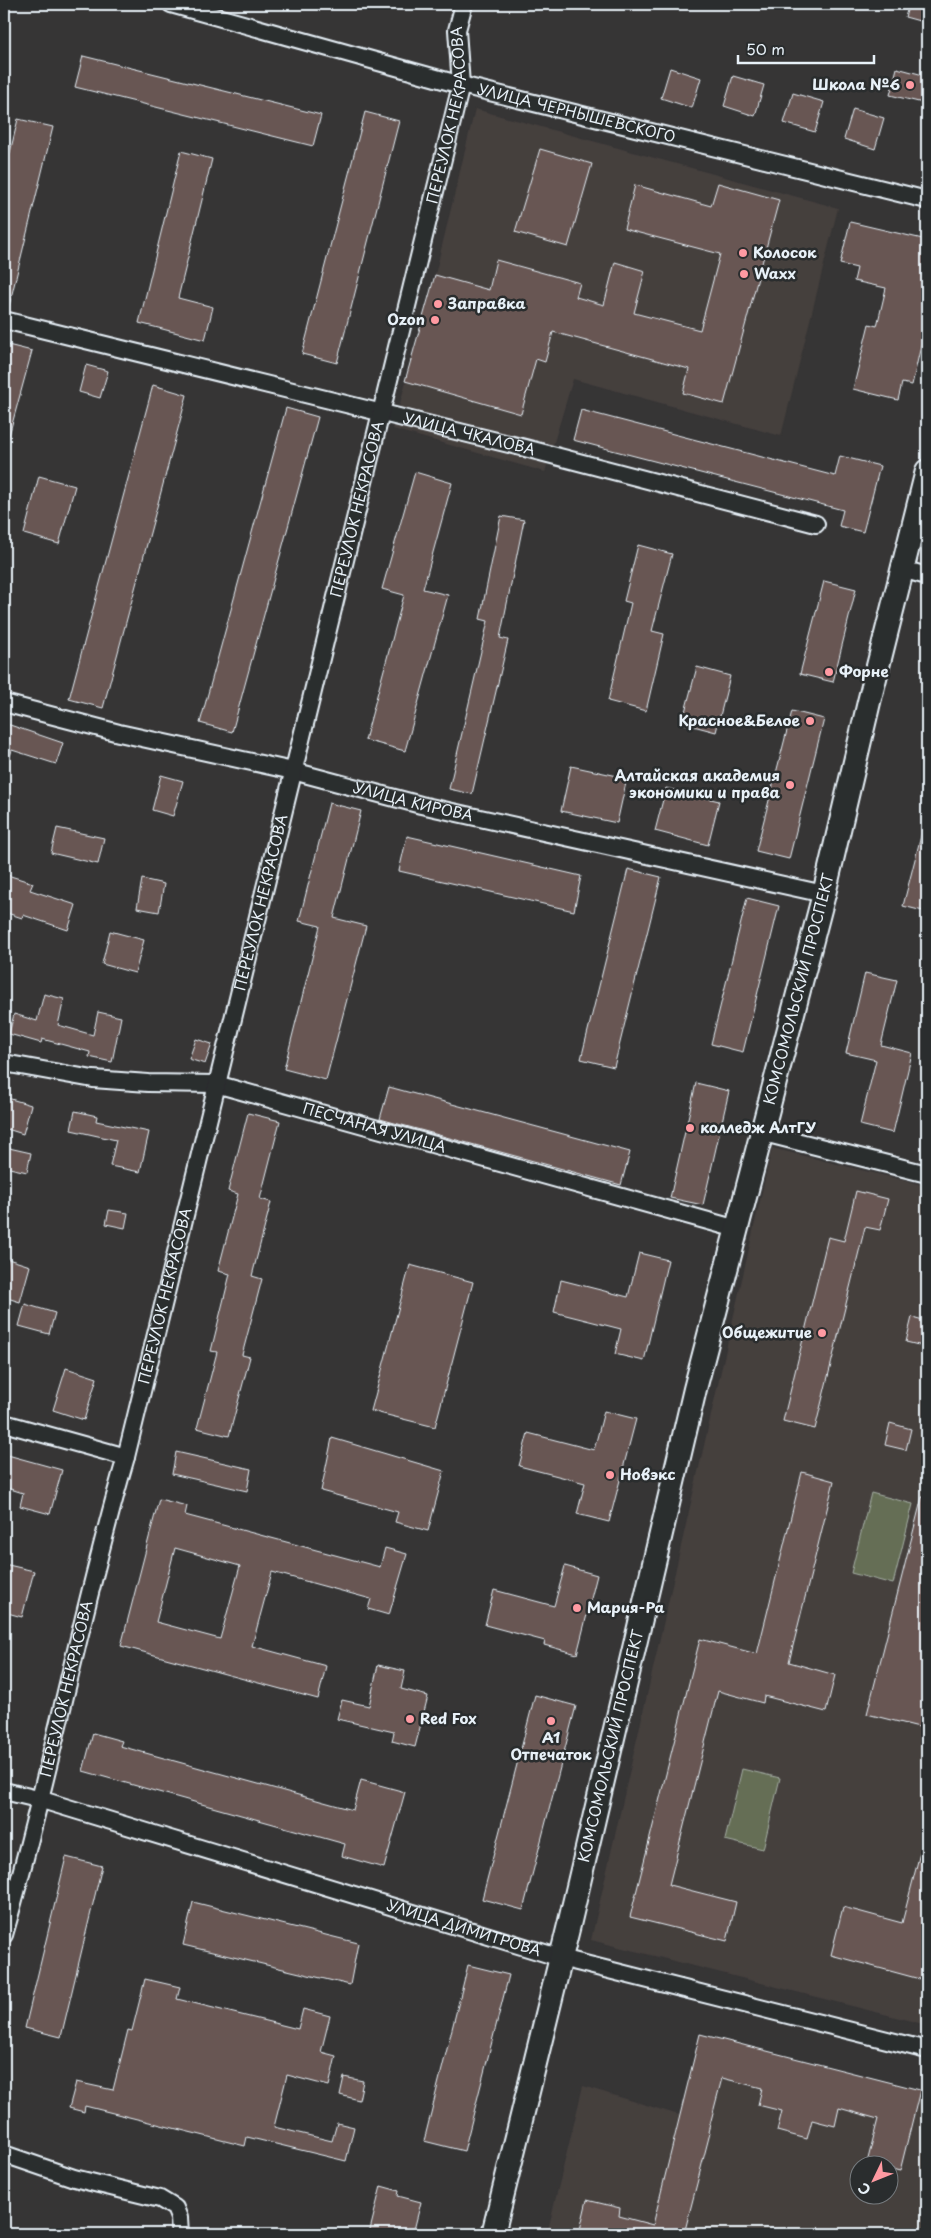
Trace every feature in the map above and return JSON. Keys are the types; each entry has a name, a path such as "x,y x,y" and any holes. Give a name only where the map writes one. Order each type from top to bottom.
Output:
{"main road":[{"name":"КОМСОМОЛЬСКИЙ ПРОСПЕКТ","path":"493,2234 561,1958 695,1388 760,1132 824,894 927,471"}],"street":[{"name":"УЛИЦА ЧЕРНЫШЕВСКОГО","path":"171,4 461,85 927,200"},
{"name":"ПЕРЕУЛОК НЕКРАСОВА","path":"4,1935 42,1800 95,1570 126,1457 461,85 457,30 464,4"},
{"name":"УЛИЦА ЧКАЛОВА","path":"4,320 525,448 816,524"},
{"path":"902,569 927,576"},
{"name":"УЛИЦА КИРОВА","path":"4,703 119,733 293,771 431,807 824,894"},
{"name":"ПЕСЧАНАЯ УЛИЦА","path":"4,1063 93,1078 216,1084 737,1228"},
{"path":"760,1132 927,1174"},
{"path":"4,1423 126,1457"},
{"name":"УЛИЦА ДИМИТРОВА","path":"4,1791 42,1800 561,1958 927,2050"},
{"path":"4,2154 74,2178 160,2199 175,2208 179,2218 180,2234"}],"shaded area":[{"path":"475,109 838,208 781,436 573,379 545,472 393,429 435,275"},
{"path":"772,1148 927,1186 927,2025 591,1940"},
{"path":"700,2034 927,2092 927,2234 547,2234 583,2086 679,2115"}],"green space":[{"path":"871,1493 913,1504 893,1584 851,1573"},
{"path":"742,1769 780,1778 763,1849 725,1840"}],"building":[{"path":"909,4 927,4 927,23 905,17"},
{"path":"83,56 321,115 313,146 75,87"},
{"path":"670,68 701,78 692,108 661,98"},
{"name":"Школа №6","path":"897,68 927,76 927,104 890,95"},
{"path":"733,76 764,85 755,116 724,106"},
{"path":"793,93 824,102 815,132 784,123"},
{"path":"853,109 884,118 875,149 844,139"},
{"path":"365,112 399,121 337,363 302,354"},
{"path":"18,119 53,127 9,306 4,305 4,178"},
{"path":"540,149 592,164 568,247 515,232"},
{"path":"181,151 212,159 178,298 213,307 205,340 139,323"},
{"path":"718,183 779,200 724,404 683,393 689,369 553,332 545,362 536,359 521,414 405,381 435,275 489,290 496,260 580,283 576,297 604,305 615,262 645,271 634,313 700,330 720,254 624,229 635,185 711,206"},
{"path":"850,222 927,240 927,319 912,385 902,383 898,400 853,389 869,324 877,326 886,288 854,281 857,268 840,264"},
{"path":"4,344 32,351 8,439 4,439"},
{"path":"86,365 108,371 100,398 79,392"},
{"path":"153,385 187,395 103,708 69,699"},
{"path":"286,408 318,417 232,732 200,723"},
{"path":"581,410 835,476 840,456 880,466 863,532 839,526 843,510 573,440"},
{"path":"415,472 452,483 423,589 448,595 405,751 365,740 404,595 382,589"},
{"path":"39,476 75,486 59,544 24,534"},
{"path":"501,516 524,520 500,638 508,640 472,794 449,789 488,621 480,619"},
{"path":"638,545 672,554 652,631 664,634 646,711 608,701 631,603 624,601"},
{"path":"824,581 856,589 833,682 800,674"},
{"path":"697,667 730,676 716,732 682,723"},
{"name":"Алтайская академия экономики и права","path":"792,711 824,719 789,859 756,851"},
{"path":"4,723 63,743 56,764 12,750 7,766 4,766"},
{"path":"571,766 627,778 617,823 561,811"},
{"path":"161,775 183,781 173,816 152,810"},
{"path":"666,788 719,801 708,845 655,831"},
{"path":"329,803 361,811 334,918 366,926 326,1080 284,1069 320,926 299,921"},
{"path":"57,828 104,838 98,864 51,853"},
{"path":"922,832 927,833 927,912 903,906"},
{"path":"407,836 581,876 574,911 399,871"},
{"path":"628,869 661,877 614,1067 581,1059"},
{"path":"4,874 33,883 30,890 76,905 68,930 23,915 22,918 4,912"},
{"path":"142,879 164,884 159,912 137,908"},
{"path":"747,898 779,906 743,1052 711,1044"},
{"path":"110,931 144,940 135,973 102,964"},
{"path":"865,973 897,980 881,1045 912,1053 893,1133 860,1125 876,1060 846,1053"},
{"path":"44,994 64,999 58,1025 93,1035 98,1012 121,1017 112,1062 89,1057 90,1052 42,1039 41,1043 9,1034 14,1014 37,1021"},
{"path":"196,1039 212,1044 205,1064 189,1059"},
{"path":"696,1083 729,1091 703,1205 670,1198"},
{"path":"389,1087 630,1152 621,1185 380,1119"},
{"path":"4,1097 31,1105 23,1134 4,1128"},
{"path":"75,1111 97,1116 96,1121 149,1132 140,1172 110,1166 116,1140 71,1130"},
{"path":"248,1113 280,1121 260,1199 271,1202 252,1276 262,1279 242,1355 250,1357 229,1436 197,1428 217,1352 211,1351 230,1274 218,1271 238,1194 228,1191"},
{"path":"9,1148 31,1153 27,1172 5,1167"},
{"name":"Общежитие","path":"856,1191 888,1199 880,1230 865,1227 815,1429 783,1421 828,1237 844,1241"},
{"path":"109,1210 128,1213 125,1228 106,1224"},
{"path":"639,1253 668,1260 644,1361 615,1354 621,1329 554,1312 561,1280 628,1297"},
{"path":"8,1259 30,1266 20,1302 4,1297 4,1273"},
{"path":"410,1265 473,1282 435,1427 371,1411"},
{"path":"25,1304 55,1313 49,1334 19,1326"},
{"path":"912,1317 927,1321 927,1347 906,1342"},
{"path":"66,1368 97,1378 84,1420 53,1410"},
{"path":"604,1411 636,1419 609,1522 577,1514 585,1483 519,1466 528,1433 594,1450"},
{"path":"890,1423 911,1429 906,1450 885,1445"},
{"path":"332,1438 444,1471 428,1531 395,1522 398,1512 321,1491"},
{"path":"176,1452 251,1469 247,1491 172,1474"},
{"path":"4,1454 62,1470 50,1514 20,1506 23,1493 4,1487"},
{"path":"802,1472 834,1481 789,1662 835,1675 826,1712 764,1696 763,1703 718,1691 669,1885 736,1902 727,1941 630,1917 700,1639 757,1654"},
{"path":"922,1497 927,1497 927,1729 867,1714"},
{"path":"159,1499 187,1506 185,1515 380,1567 385,1548 407,1554 389,1615 368,1609 371,1599 272,1572 252,1646 326,1666 318,1699 121,1646","holes":["175,1548 240,1566 220,1639 156,1622"]},
{"path":"4,1564 34,1571 22,1617 4,1612"},
{"path":"565,1566 597,1575 577,1654 544,1645 545,1641 485,1625 494,1590 554,1606"},
{"path":"378,1665 405,1671 401,1689 428,1696 415,1747 392,1741 394,1732 337,1719 342,1700 369,1706"},
{"path":"535,1695 576,1706 523,1910 482,1899"},
{"path":"93,1733 122,1741 120,1746 353,1810 361,1780 405,1792 384,1868 342,1856 345,1844 83,1771"},
{"path":"922,1845 927,1846 927,1981 831,1955 843,1907 902,1923"},
{"path":"66,1857 102,1866 61,2037 25,2028"},
{"path":"193,1902 358,1943 350,1985 183,1945"},
{"path":"468,1965 509,1975 464,2151 424,2141"},
{"path":"145,1979 180,1987 177,1999 298,2029 303,2009 330,2016 321,2052 336,2056 329,2086 287,2075 274,2127 332,2141 337,2123 354,2127 346,2161 247,2137 245,2146 85,2106 84,2112 69,2108 76,2082 113,2090 128,2030 132,2031"},
{"path":"700,2034 920,2090 900,2171 898,2170 898,2156 869,2156 878,2119 839,2108 835,2126 812,2120 807,2139 777,2131 782,2111 758,2105 762,2088 722,2078 684,2234 579,2234 587,2200 620,2208 619,2216 653,2225"},
{"path":"344,2077 363,2081 359,2100 340,2095"},
{"path":"381,2186 399,2191 398,2196 421,2202 413,2234 369,2234"}],"place":[{"name":"Школа №6","path":"910,85"},
{"name":"Колосок","path":"743,253"},
{"name":"Waxx","path":"744,274"},
{"name":"Заправка","path":"438,304"},
{"name":"Ozon","path":"435,320"},
{"name":"Форне","path":"829,672"},
{"name":"Красное&Белое","path":"810,721"},
{"name":"Алтайская академия экономики и права","path":"790,785"},
{"name":"колледж АлтГУ","path":"690,1128"},
{"name":"Общежитие","path":"822,1333"},
{"name":"Новэкс","path":"610,1475"},
{"name":"Мария-Ра","path":"577,1608"},
{"name":"Red Fox","path":"410,1719"},
{"name":"А1 Отпечаток","path":"551,1721"}]}
